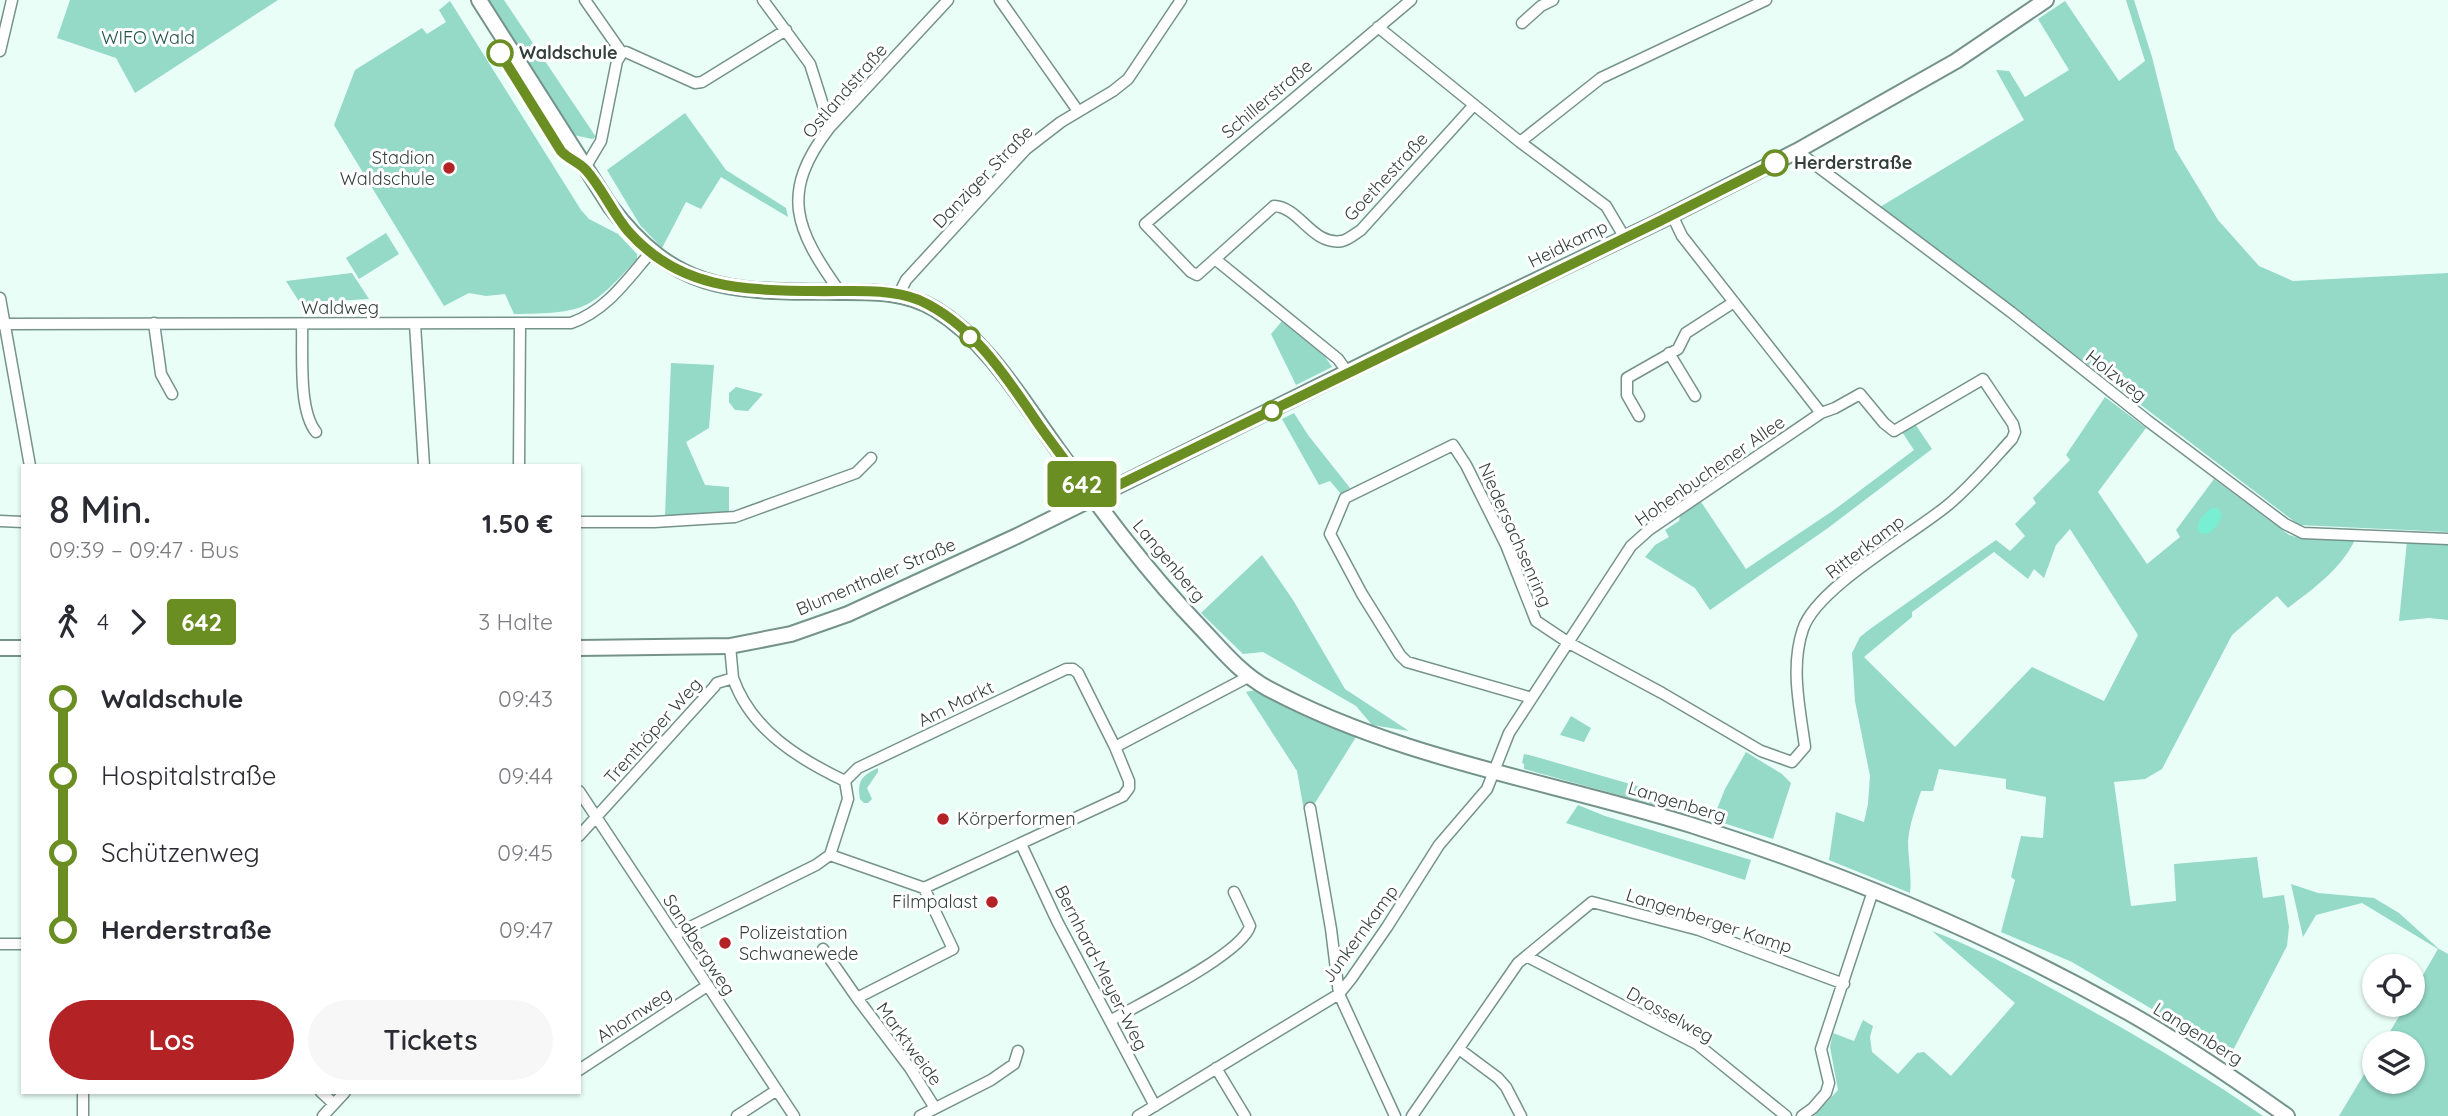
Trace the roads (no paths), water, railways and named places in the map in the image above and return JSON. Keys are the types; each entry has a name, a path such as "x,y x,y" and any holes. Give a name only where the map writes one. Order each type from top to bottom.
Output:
{"main road":[{"path":"479,0 585,168 629,231 674,269 715,284 780,291 899,294"},
{"name":"Heidkamp","path":"1092,498 1672,215 1797,151 1956,61 2046,0"},
{"name":"Langenberg","path":"899,294 936,310 983,350 1011,383 1092,498 1160,584 1233,661 1261,685 1325,716 1378,737 1688,824 1873,891 2015,954 2130,1013 2229,1075 2287,1116"},
{"name":"Blumenthaler Straße","path":"581,649 730,646 791,634 848,614 1017,536 1092,498"},
{"path":"0,648 21,648"}],"street":[{"path":"0,51 12,0"},
{"path":"585,0 622,53 632,54 695,83 702,82 786,30"},
{"path":"763,0 814,74 830,127"},
{"name":"Ostlandstraße","path":"840,292 808,239 798,209 798,189 803,171 817,144 830,127 948,0"},
{"path":"1000,0 1078,111"},
{"name":"Danziger Straße","path":"899,294 906,280 1026,149 1128,79 1181,0"},
{"name":"Schillerstraße","path":"1215,259 1197,275 1191,272 1145,224 1410,0"},
{"path":"1522,23 1541,6 1553,0"},
{"path":"1520,142 1601,78 1766,0"},
{"path":"1378,27 1473,106 1606,206 1625,238"},
{"path":"585,168 601,141 617,61 622,53"},
{"name":"Goethestraße","path":"1215,259 1274,206 1283,206 1319,237 1341,241 1362,230 1473,106"},
{"name":"Holzweg","path":"1797,151 2285,524 2303,533 2448,539"},
{"path":"1672,215 1682,236 1821,413"},
{"name":"Waldweg","path":"2,324 571,323 587,317 614,296 651,252"},
{"path":"1215,259 1338,359 1348,373"},
{"path":"0,298 2,324 30,464"},
{"path":"1639,416 1627,395 1627,378 1678,349 1686,333 1734,302"},
{"path":"154,323 161,374 172,394"},
{"path":"302,324 305,402 308,419 316,432"},
{"path":"415,324 424,464"},
{"path":"519,464 520,324"},
{"path":"1669,353 1695,396"},
{"name":"Ritterkamp","path":"1569,643 1761,751 1792,762 1805,747 1797,661 1803,630 1809,617 1835,588 1968,488 2012,439 2015,432 2013,424 1983,379 1894,431 1860,394 1821,413"},
{"name":"Hohenbuchener Allee","path":"1494,771 1509,733 1631,546 1650,529 1821,413"},
{"name":"Niedersachsenring","path":"1532,698 1407,662 1400,655 1330,534 1345,498 1452,445 1466,465 1506,545 1536,621 1569,643"},
{"path":"581,522 654,522 735,517 856,473 872,458"},
{"path":"0,521 21,522"},
{"path":"674,935 816,865 830,855 848,799 845,781 813,766 786,747 761,725 745,705 733,678 730,646"},
{"name":"Am Markt","path":"845,781 858,768 1066,668 1078,673 1115,747 1129,781 1129,788 1123,796 924,888"},
{"path":"1115,747 1250,676"},
{"name":"Trenthöper Weg","path":"581,834 717,683 733,678"},
{"name":"Junkernkamp","path":"1138,1116 1339,994 1387,927 1439,845 1480,800 1494,771"},
{"name":"Sandbergweg","path":"581,794 794,1116"},
{"path":"1310,808 1331,929 1339,994 1395,1116"},
{"name":"Bernhard-Meyer-Weg","path":"1021,844 1057,921 1155,1105"},
{"path":"830,855 924,888"},
{"name":"Marktweide","path":"857,998 953,949 924,888"},
{"path":"1802,1116 1826,1093 1829,1083 1821,1049 1873,891"},
{"path":"1110,1021 1220,957 1248,933 1250,926 1234,892"},
{"name":"Langenberger Kamp","path":"1412,1116 1518,963 1592,902 1699,930 1844,984"},
{"path":"0,944 21,944"},
{"name":"Marktweide","path":"823,949 910,1068 935,1108"},
{"name":"Drosselweg","path":"1528,957 1697,1044 1786,1116"},
{"name":"Ahornweg","path":"581,1069 707,986"},
{"path":"1460,1049 1498,1078 1506,1087 1521,1116"},
{"path":"920,1116 991,1080 1014,1064 1018,1051"},
{"path":"1216,1068 1245,1116"},
{"path":"737,1116 777,1090"},
{"path":"83,1094 83,1116"},
{"path":"323,1094 334,1104"},
{"path":"323,1116 343,1094"}],"place":[{"name":"Waldschule","path":"500,53"},
{"name":"Herderstraße","path":"1775,163"},
{"name":"Stadion Waldschule","path":"449,168"},
{"name":"Körperformen","path":"943,819"},
{"name":"Filmpalast","path":"992,902"},
{"name":"Polizeistation Schwanewede","path":"725,943"}],"park label":[{"name":"WIFO Wald","path":"148,38"}]}
